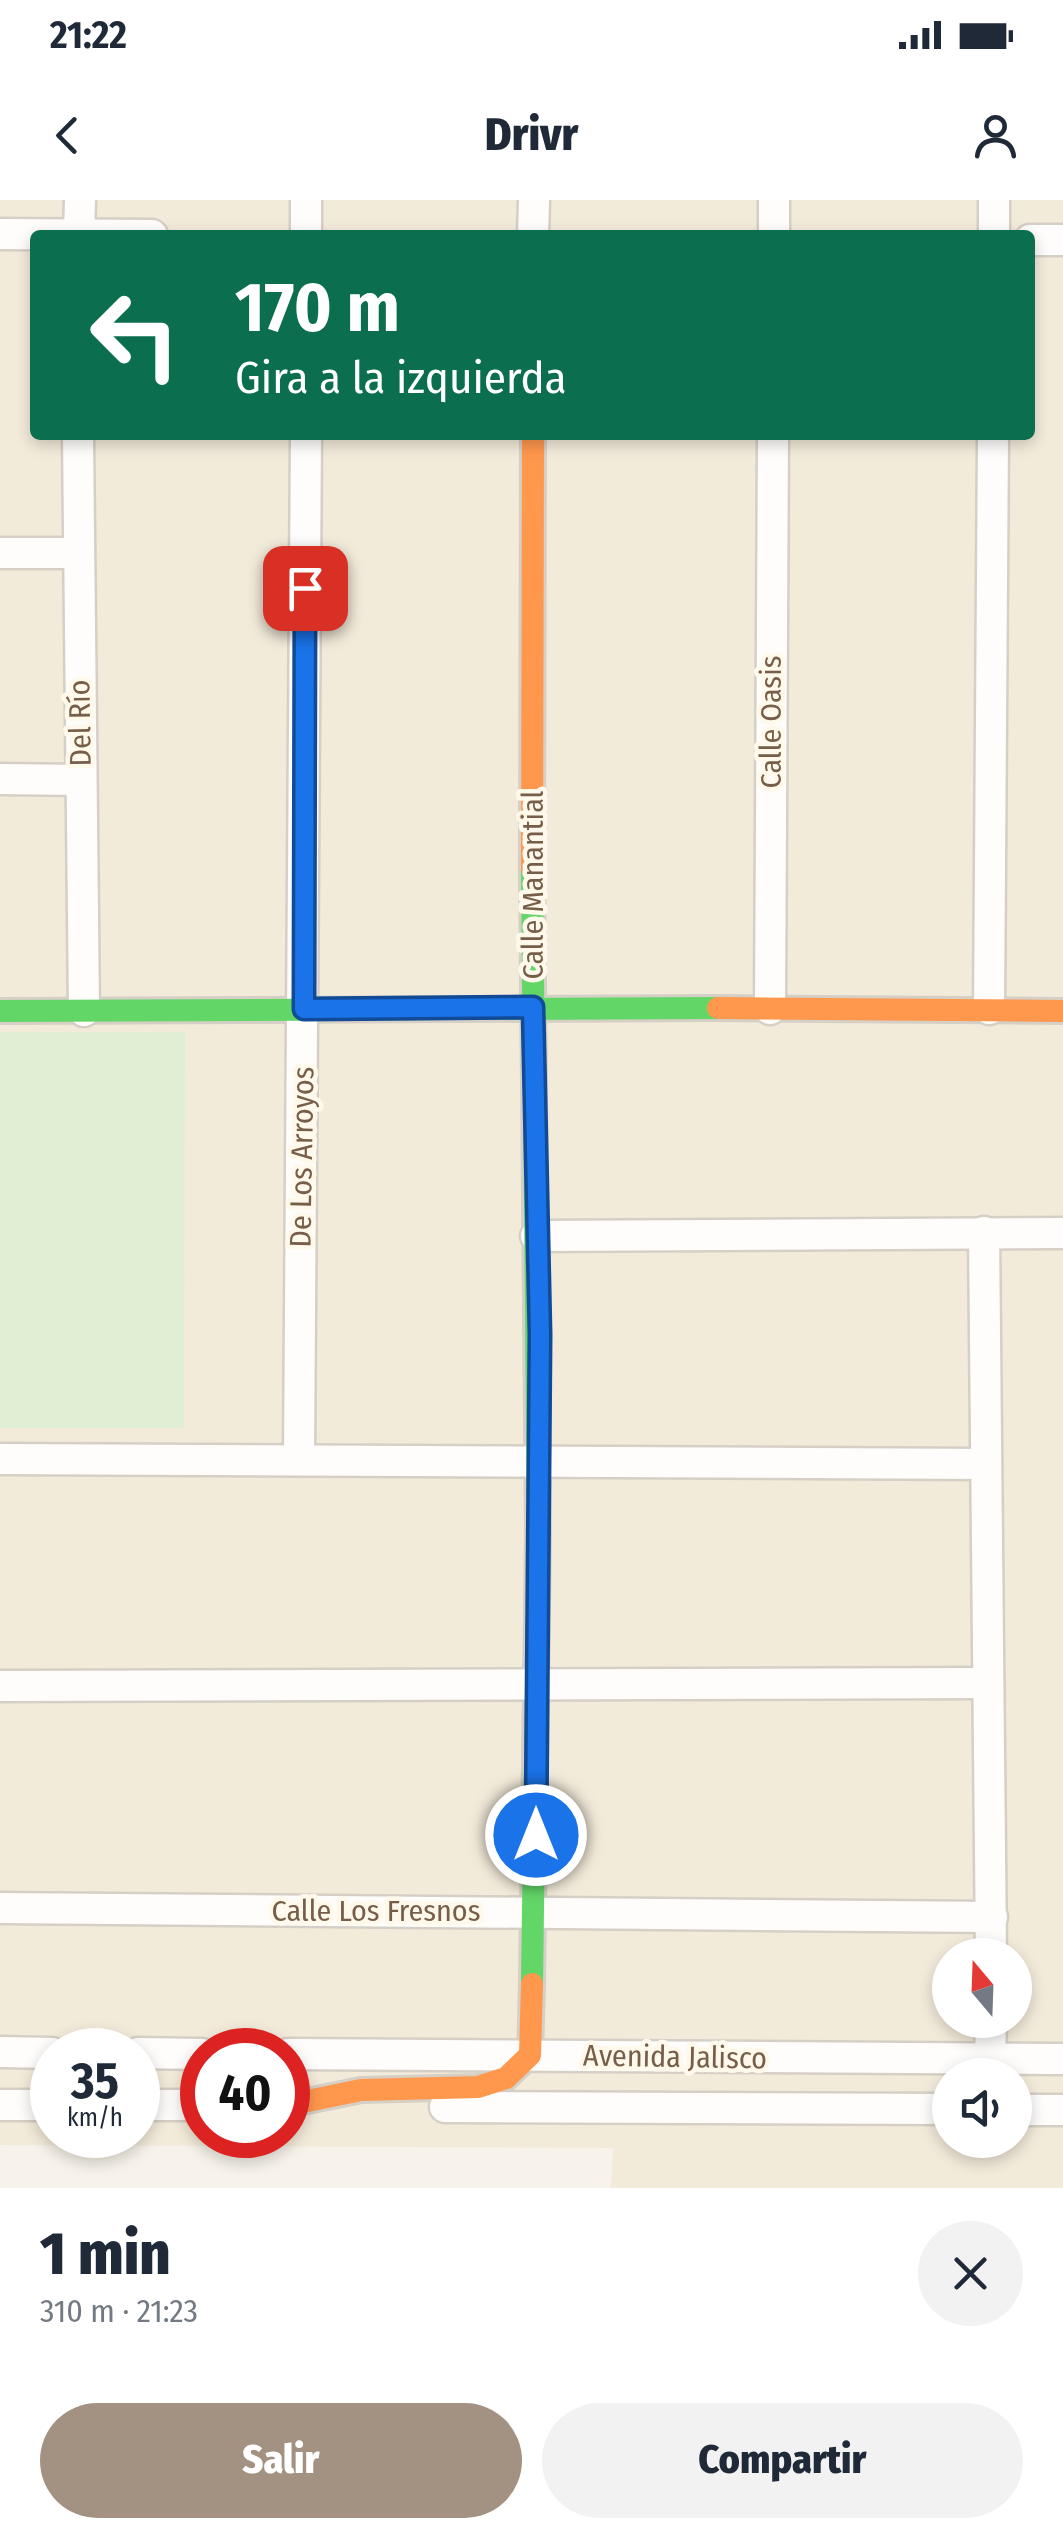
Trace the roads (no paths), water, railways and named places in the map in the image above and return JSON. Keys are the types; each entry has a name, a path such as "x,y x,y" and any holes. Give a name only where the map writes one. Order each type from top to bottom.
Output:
{"street":[{"path":"79,230 80,200"},
{"path":"306,200 306,230"},
{"path":"533,230 534,200"},
{"path":"774,200 774,230"},
{"path":"994,200 994,230"},
{"path":"0,234 30,234"},
{"path":"1035,240 1063,240"},
{"name":"Del Río","path":"78,440 84,1011"},
{"name":"De Los Arroyos","path":"298,1458 306,440"},
{"name":"Calle Manantial","path":"530,2054 536,1912 538,1458 533,440"},
{"name":"Calle Oasis","path":"770,1009 773,440"},
{"path":"989,1009 993,440"},
{"path":"0,553 77,553"},
{"path":"0,779 80,780"},
{"path":"0,1011 533,1007 1063,1011"},
{"path":"984,1232 991,1938"},
{"path":"536,1236 1063,1233"},
{"path":"0,1459 538,1458 986,1464"},
{"path":"0,1686 987,1684"},
{"name":"Calle Los Fresnos","path":"0,1908 992,1917"},
{"path":"0,2052 30,2053"},
{"name":"Avenida Jalisco","path":"310,2054 932,2060"},
{"path":"310,2100 360,2090 478,2087 506,2078 530,2054"},
{"name":"Avenida Jalisco","path":"1032,2060 1063,2059"},
{"path":"0,2105 30,2105"},
{"name":"Avenida Jalisco","path":"310,2105 932,2110"},
{"path":"1032,2110 1063,2110"}]}
